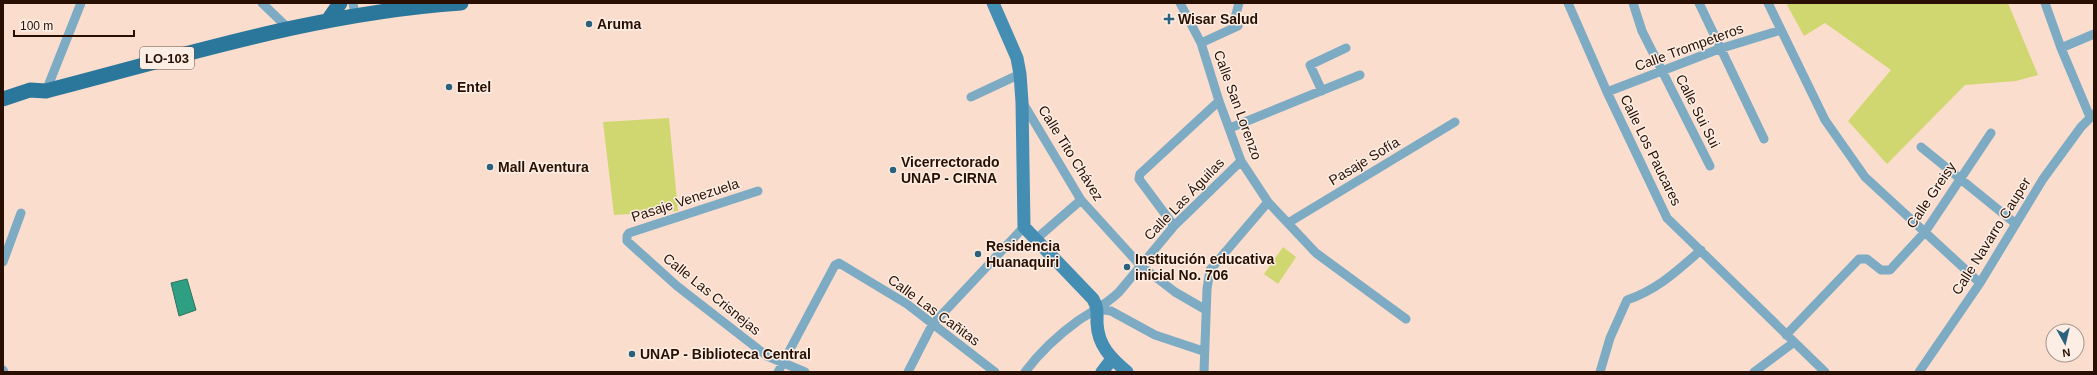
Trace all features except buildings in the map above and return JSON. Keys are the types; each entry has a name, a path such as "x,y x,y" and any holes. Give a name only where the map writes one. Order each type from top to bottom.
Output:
{"main road":[{"path":"329,19 340,3"},
{"name":"LO-103","path":"3,109 30,101 46,91 167,58 329,19 354,9 461,3"},
{"name":"LO-103","path":"3,99 30,90 46,91"}],"street":[{"path":"46,91 81,3"},
{"path":"262,3 288,28"},
{"path":"993,3 1017,58 1020,74 1022,102 1024,227 1093,299 1098,309 1099,338 1112,359 1127,372"},
{"name":"Calle San Lorenzo","path":"1180,3 1201,43 1219,101 1241,161 1268,202 1316,253 1406,319"},
{"path":"1201,43 1238,26 1239,22 1236,14 1239,3"},
{"name":"Calle Los Paucares","path":"1568,3 1607,92 1668,218 1793,343 1825,372"},
{"name":"Calle Sui Sui","path":"1633,3 1642,31 1710,166"},
{"path":"1698,3 1764,139"},
{"path":"1768,3 1825,120 1864,177 1980,283"},
{"path":"2046,3 2061,48 2092,115"},
{"name":"Calle Trompeteros","path":"1607,92 1719,49 1781,30"},
{"path":"2061,48 2094,34"},
{"path":"1322,91 1310,65 1346,48"},
{"path":"971,98 1020,74"},
{"path":"1230,128 1360,75"},
{"path":"1174,226 1139,179 1140,174 1219,101"},
{"name":"Calle Tito Chávez","path":"1022,102 1081,200 1140,265 1175,292 1206,310"},
{"name":"Calle Navarro Cauper","path":"1919,372 1980,283 2043,179 2092,115"},
{"name":"Pasaje Sofía","path":"1288,223 1454,122"},
{"name":"Calle Greisy","path":"1786,335 1859,259 1867,258 1881,270 1890,270 1925,232 1991,133"},
{"path":"1921,147 2016,224"},
{"name":"Calle Las Águilas","path":"1025,372 1036,357 1056,338 1120,292 1140,265 1174,226 1241,161"},
{"name":"Pasaje Venezuela","path":"627,241 627,236 629,233 758,191"},
{"path":"1036,239 1081,200"},
{"path":"1204,372 1203,351 1210,270 1268,202"},
{"path":"3,262 21,213"},
{"path":"908,372 932,325 1024,227"},
{"name":"Calle Las Crisnejas","path":"627,241 677,286 768,356 805,372"},
{"path":"1600,372 1610,338 1627,300 1644,294 1664,282 1701,250"},
{"name":"Calle Las Cañitas","path":"782,363 835,265 839,263 907,304 994,372"},
{"path":"1098,309 1111,311 1155,335 1203,351"},
{"path":"1754,372 1793,343"},
{"path":"1102,372 1112,359"},
{"path":"778,372 782,363"}],"green space":[{"path":"1786,3 2008,3 2038,75 2016,81 1965,85 1887,164 1848,121 1891,70 1825,23 1804,36"},
{"path":"669,118 678,211 614,215 603,122"},
{"path":"1283,247 1296,257 1278,284 1264,274"}],"water":[{"path":"187,279 196,310 179,316 171,283"}],"place":[{"name":"Wisar Salud","path":"1169,19"},
{"name":"Aruma","path":"589,24"},
{"name":"Entel","path":"449,87"},
{"name":"Mall Aventura","path":"490,167"},
{"name":"Vicerrectorado UNAP - CIRNA","path":"893,170"},
{"name":"Residencia Huanaquiri","path":"978,254"},
{"name":"Institución educativa inicial No. 706","path":"1127,267"},
{"name":"UNAP - Biblioteca Central","path":"632,354"}]}
